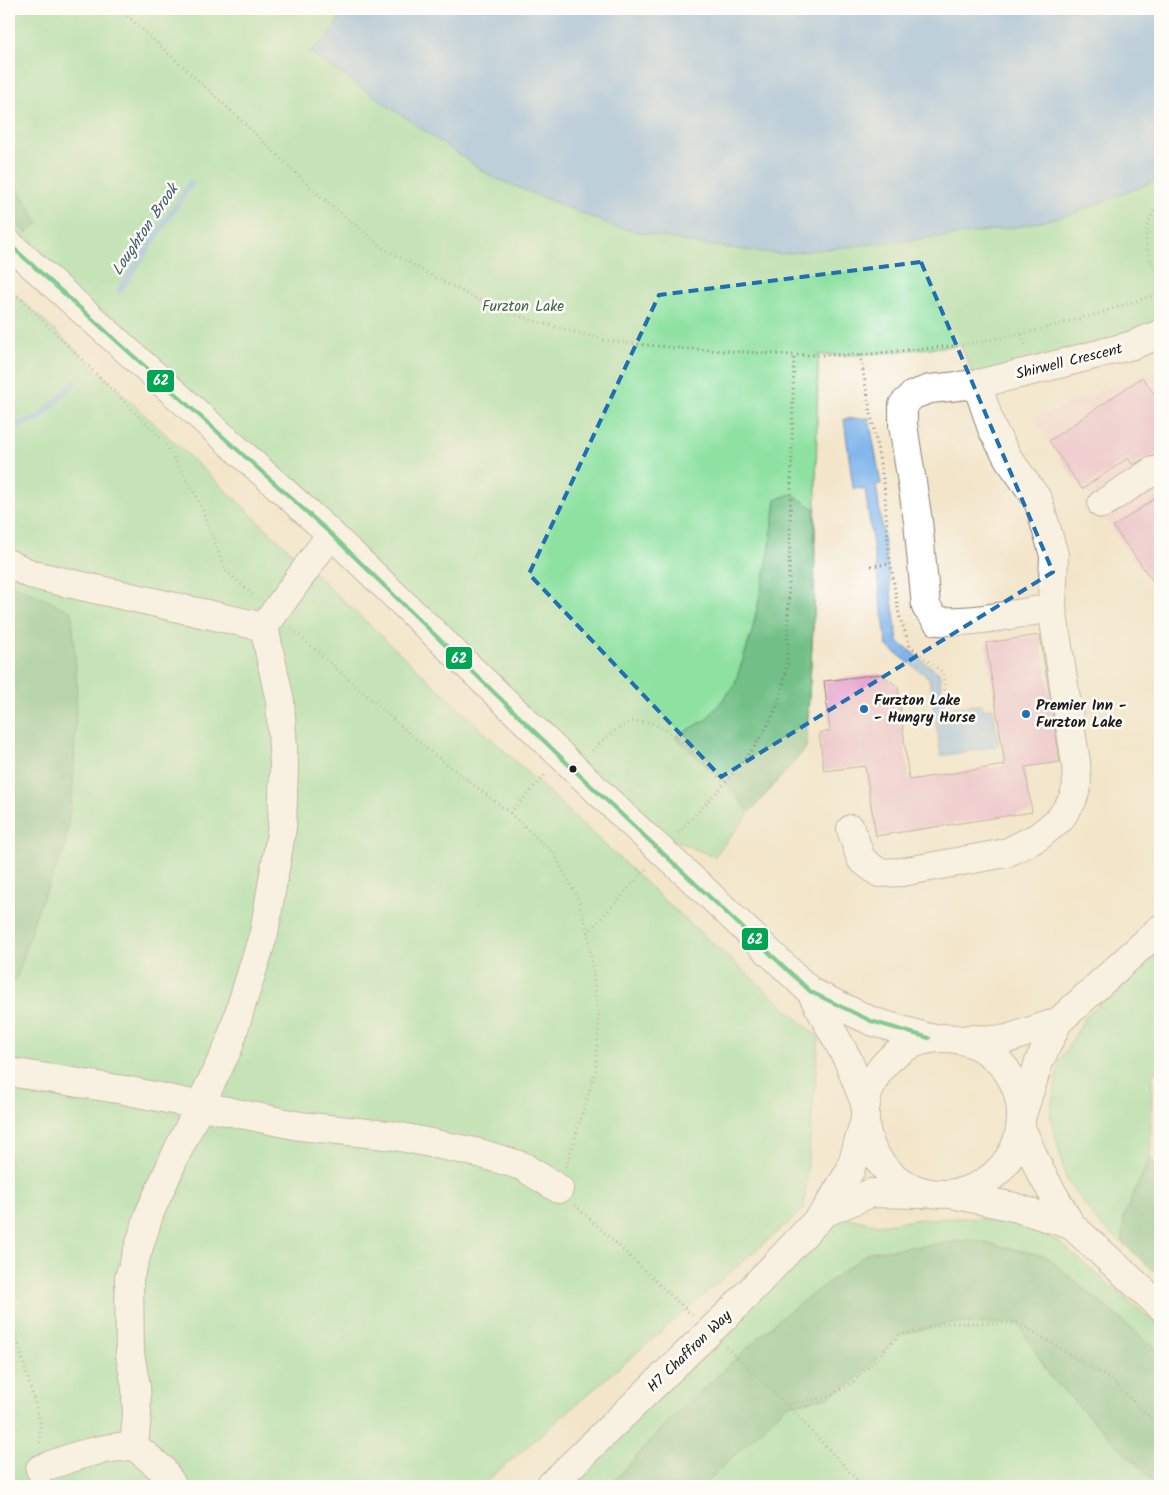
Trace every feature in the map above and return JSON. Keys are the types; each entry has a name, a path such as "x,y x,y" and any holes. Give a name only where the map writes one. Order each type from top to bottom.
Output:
{"street":[{"path":"9,244 331,534 574,770 811,992 848,1060 865,1113 869,1144 879,1162 894,1178 913,1188 1014,1207 1071,1225"},
{"name":"Shirwell Crescent","path":"1052,608 975,620 949,622 937,621 926,607 918,521 903,425 903,405 913,395 930,390 978,384 1133,345 1160,334"},
{"path":"851,829 861,859 878,873 902,872 1006,853 1038,837 1060,819 1072,801 1077,786 1076,764 1052,608 1054,555 1038,500 1008,458 992,430 978,384"},
{"path":"1102,504 1152,471 1160,474"},
{"path":"134,1446 137,1415 136,1387 130,1354 128,1278 150,1212 228,1048 264,933 282,827 284,765 280,701 269,621 331,534"},
{"path":"9,564 33,575 269,621"},
{"path":"942,1194 968,1190 984,1183 998,1172 1009,1159 1016,1144 1039,1062 1058,1022 1160,929"},
{"path":"811,992 872,1021 929,1038"},
{"path":"865,1113 873,1080 886,1061 906,1046 929,1038 944,1037 1004,1040 1058,1022"},
{"path":"961,1039 985,1049 1005,1068 1018,1091 1021,1123 1040,1171 1071,1225 1160,1306"},
{"path":"9,1072 124,1090 300,1126 396,1136 479,1153 522,1166 559,1190"},
{"name":"H7 Chaffron Way","path":"550,1486 734,1308 824,1213 850,1171 865,1113"},
{"name":"H7 Chaffron Way","path":"824,1213 871,1194 942,1194"},
{"path":"40,1469 80,1454 113,1447 134,1446 162,1469 173,1486"}],"path":[{"path":"120,9 226,106 321,197 382,247 456,289 530,320 610,341 676,348 794,355 860,355 961,345 1022,334 1097,314 1160,292"},
{"path":"1160,203 1152,213 1146,226 1147,252 1160,277"},
{"path":"9,291 20,298 163,440 197,497 226,571 269,621 355,684 427,749 510,813 554,854 577,896 588,933 598,1020 596,1069 559,1190 694,1317"},
{"path":"672,840 756,745 773,716 782,689 787,665 794,355"},
{"path":"871,566 890,564"},
{"path":"928,704 946,702"},
{"path":"574,770 616,730 630,722 642,721 654,723 675,737 724,782"},
{"path":"510,813 548,772"},
{"path":"588,933 653,861"},
{"path":"9,1311 40,1422 40,1469"},
{"path":"787,1404 828,1397 852,1383 900,1336 948,1323 1019,1323 1114,1381 1160,1428"},
{"path":"723,1344 787,1404 863,1486"}],"highlighted area":[{"path":"921,262 1053,572 721,777 529,574 659,295"}],"shaded area":[{"path":"1160,367 1160,597 1034,418"}],"green space":[{"name":"Furzton Lake","path":"9,9 1160,9 1160,334 977,384 961,345 860,355 818,355 814,611 806,748 750,812 714,857 628,820 9,244"},
{"path":"9,174 39,223 26,233 9,217"},
{"path":"9,288 665,901 819,1038 804,1209 481,1486 9,1486"},
{"path":"791,494 815,509 814,611 806,748 750,812 724,782 675,737 706,720 734,686 752,632 769,553 776,499"},
{"path":"9,584 72,612 77,686 73,786 65,848 37,911 17,977 9,988"},
{"path":"1160,949 1160,1066 1152,1075 1150,1157 1124,1216 1123,1243 1098,1223 1066,1179 1050,1114 1060,1060 1086,1016"},
{"path":"1150,1157 1160,1169 1160,1277 1123,1243 1124,1216"},
{"path":"824,1213 879,1225 920,1219 957,1218 996,1219 1029,1224 1061,1244 1160,1327 1160,1352 1045,1256 970,1240 780,1318 672,1418 609,1486 550,1486"},
{"path":"970,1240 1045,1256 1160,1352 1160,1486 1051,1378 1018,1323 948,1323 900,1335 852,1383 828,1397 787,1405 702,1486 609,1486 672,1418 780,1318 869,1252"},
{"path":"948,1323 1019,1323 1051,1378 1158,1486 702,1486 787,1405 828,1397 852,1383 900,1335"}],"water":[{"path":"338,9 1160,9 1160,177 1150,183 1072,214 1022,226 959,235 780,254 696,244 616,227 490,176 310,52 326,39 332,31 341,12"},
{"path":"869,418 881,484 876,485 898,642 939,673 945,709 982,704 983,709 993,708 999,746 941,756 929,678 887,646 865,489 853,488 844,419"}],"building":[{"path":"1142,377 1160,402 1160,452 1133,465 1128,458 1082,489 1049,441"},
{"path":"1160,495 1160,590 1113,527"},
{"name":"Premier Inn - Furzton Lake","path":"1040,635 1060,762 1025,767 1032,812 876,836 865,766 824,771 819,733 830,731 824,681 881,674 898,687 909,780 1005,765 986,643"}],"waterway":[{"name":"Loughton Brook","path":"120,290 191,183"},
{"name":"Loughton Brook","path":"9,427 39,418 73,384"}],"transit line":[{"name":"62","path":"9,244 331,534 574,770 811,992 871,1021 929,1038"}],"place":[{"name":"Furzton Lake - Hungry Horse","path":"864,709"},
{"name":"Premier Inn - Furzton Lake","path":"1026,714"}]}
